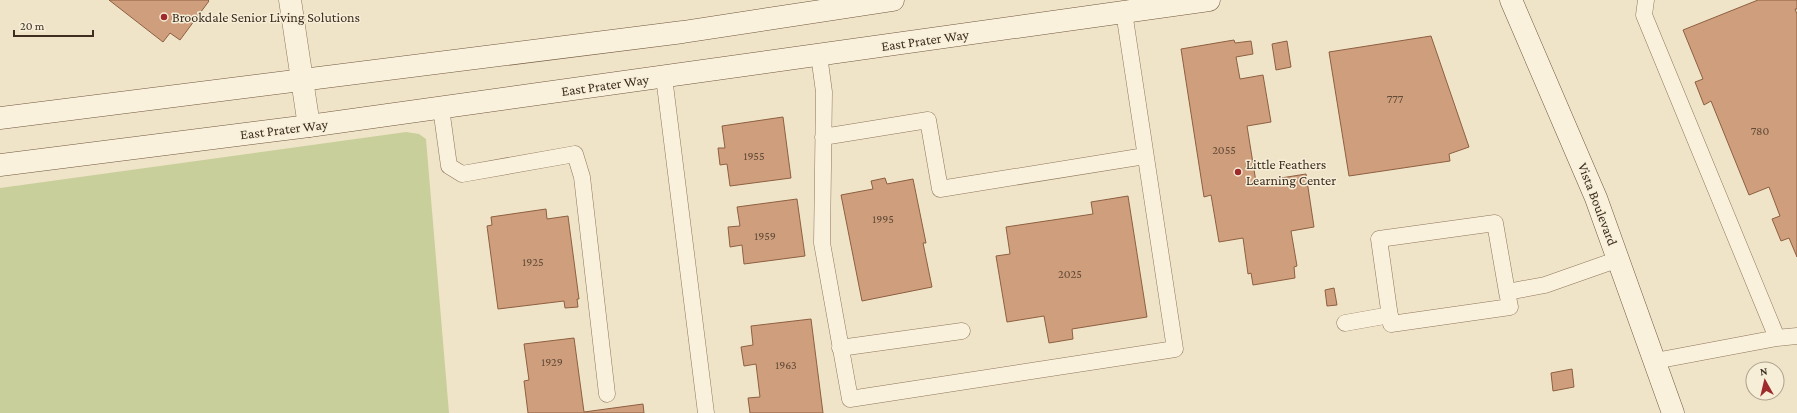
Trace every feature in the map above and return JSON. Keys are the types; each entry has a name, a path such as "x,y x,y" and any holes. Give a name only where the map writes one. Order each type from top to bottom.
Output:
{"main road":[{"path":"290,0 309,126"},
{"name":"East Prater Way","path":"0,165 441,108 1208,0"},
{"name":"Vista Boulevard","path":"1511,0 1593,191 1619,259 1673,413"},
{"path":"0,118 683,32 886,1"}],"lane":[{"path":"1646,0 1644,15 1777,338"},
{"path":"819,55 824,92 822,243 850,399 1175,349 1124,12"},
{"path":"664,77 706,413"},
{"path":"441,108 449,166 462,174 576,154 582,177 607,394"},
{"path":"823,137 928,120 940,189 1146,156"},
{"path":"1495,224 1507,292 1510,307 1391,324 1380,239 1495,224"},
{"path":"1507,292 1545,285 1619,259"},
{"path":"1345,323 1390,315"},
{"path":"840,348 962,331"},
{"path":"1655,361 1777,338 1797,336"}],"green space":[{"path":"406,132 419,134 426,139 449,413 0,413 0,188"}],"building":[{"name":"Brookdale Senior Living Solutions","path":"109,0 209,1 180,40 170,33 163,42"},
{"path":"1758,0 1797,0 1797,9 1795,9 1797,14 1797,257 1789,238 1781,241 1772,219 1780,216 1769,187 1749,195 1711,101 1704,105 1695,82 1703,79 1683,30"},
{"path":"1431,36 1469,147 1449,154 1450,161 1349,176 1329,52"},
{"path":"1234,40 1235,43 1251,41 1253,54 1236,57 1240,79 1263,75 1271,122 1247,126 1256,182 1306,174 1314,227 1291,231 1297,266 1294,267 1295,278 1253,285 1251,273 1248,274 1243,238 1219,242 1211,195 1204,197 1181,49"},
{"path":"1287,41 1291,67 1276,70 1272,44"},
{"path":"783,117 791,178 730,186 727,164 720,165 718,148 725,148 722,126"},
{"path":"885,178 887,184 913,179 926,243 923,243 932,287 862,301 841,195 873,189 871,181"},
{"path":"1128,196 1147,317 1072,329 1073,339 1049,343 1044,316 1007,322 996,256 1010,254 1006,227 1093,214 1091,202"},
{"path":"797,199 805,256 744,264 742,245 730,247 728,227 740,226 737,207"},
{"path":"546,209 547,219 568,216 579,299 577,299 578,307 565,308 564,301 498,309 487,226 492,225 491,217"},
{"path":"1334,288 1337,305 1327,306 1325,290"},
{"path":"811,319 823,413 750,413 748,398 760,397 756,364 744,366 741,347 753,345 751,326"},
{"path":"574,338 584,412 643,404 644,413 528,413 524,381 529,380 524,344"},
{"path":"1572,369 1574,387 1553,391 1551,373"}],"place":[{"name":"Brookdale Senior Living Solutions","path":"164,17"},
{"name":"Little Feathers Learning Center","path":"1238,172"}]}
